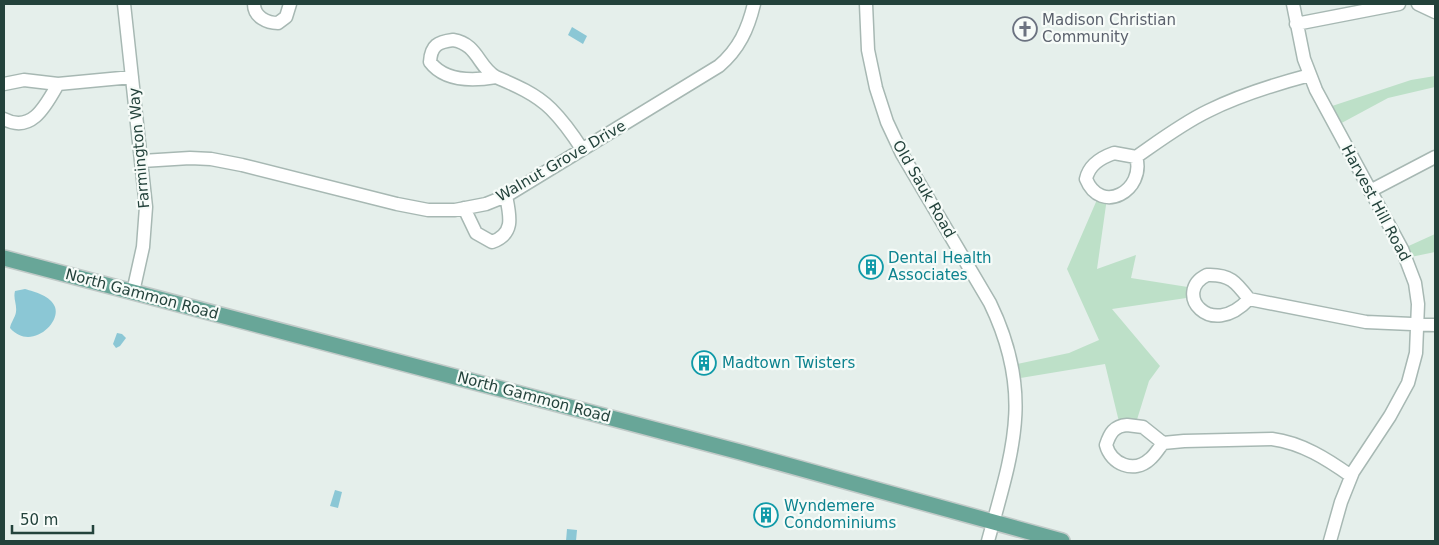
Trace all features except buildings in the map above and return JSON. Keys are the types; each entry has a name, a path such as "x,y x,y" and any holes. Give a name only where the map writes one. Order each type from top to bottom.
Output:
{"main road":[{"name":"North Gammon Road","path":"4,258 740,452 1062,541"}],"street":[{"name":"Farmington Way","path":"124,4 146,207 145,228 133,292"},
{"path":"254,4 257,14 267,23 278,23 286,16 290,4"},
{"name":"Walnut Grove Drive","path":"142,161 182,158 211,159 428,210 455,210 486,204 506,196 719,66 740,44 754,4"},
{"name":"Old Sauk Road","path":"866,4 868,50 876,88 887,122 902,154 990,304 999,322 1009,352 1014,379 1016,418 1010,458 988,541"},
{"name":"Harvest Hill Road","path":"1293,4 1304,59 1316,90 1402,249 1415,283 1418,304 1416,353 1408,382 1390,416 1351,476 1340,502 1330,541"},
{"path":"1296,24 1399,4"},
{"path":"1418,4 1435,12"},
{"path":"496,77 483,79 452,78 442,74 432,65 430,62 431,52 436,44 443,41 460,41 468,45 496,77 534,96 551,108 582,149"},
{"path":"1136,157 1207,112 1251,94 1310,74"},
{"path":"4,84 10,81 24,80 58,84 132,77"},
{"path":"4,119 16,124 31,120 40,113 58,84"},
{"path":"1370,191 1435,157"},
{"path":"464,208 476,233 492,242 501,239 507,233 510,223 510,212 506,196"},
{"path":"1249,299 1361,321 1435,325"},
{"path":"1163,443 1272,439 1284,441 1316,454 1351,476"}],"green space":[{"path":"1435,76 1435,87 1388,98 1336,126 1326,108 1411,80"},
{"path":"1099,195 1107,198 1097,269 1136,255 1131,278 1194,288 1193,297 1112,309 1160,366 1149,381 1135,426 1120,426 1105,364 1014,379 1012,365 1069,353 1099,340 1067,269"},
{"path":"1435,234 1435,252 1406,258 1402,249"}],"water":[{"path":"572,27 587,36 583,44 568,35"},
{"path":"25,289 46,297 55,307 56,314 49,327 35,336 26,337 10,328 16,312 15,291"},
{"path":"117,333 122,334 126,338 116,348 113,344"},
{"path":"335,490 342,492 338,508 330,506"},
{"path":"567,529 577,530 576,541 566,541"}],"place":[{"name":"Madison Christian Community","path":"1025,29"},
{"name":"Dental Health Associates","path":"871,267"},
{"name":"Madtown Twisters","path":"704,363"},
{"name":"Wyndemere Condominiums","path":"766,515"}]}
